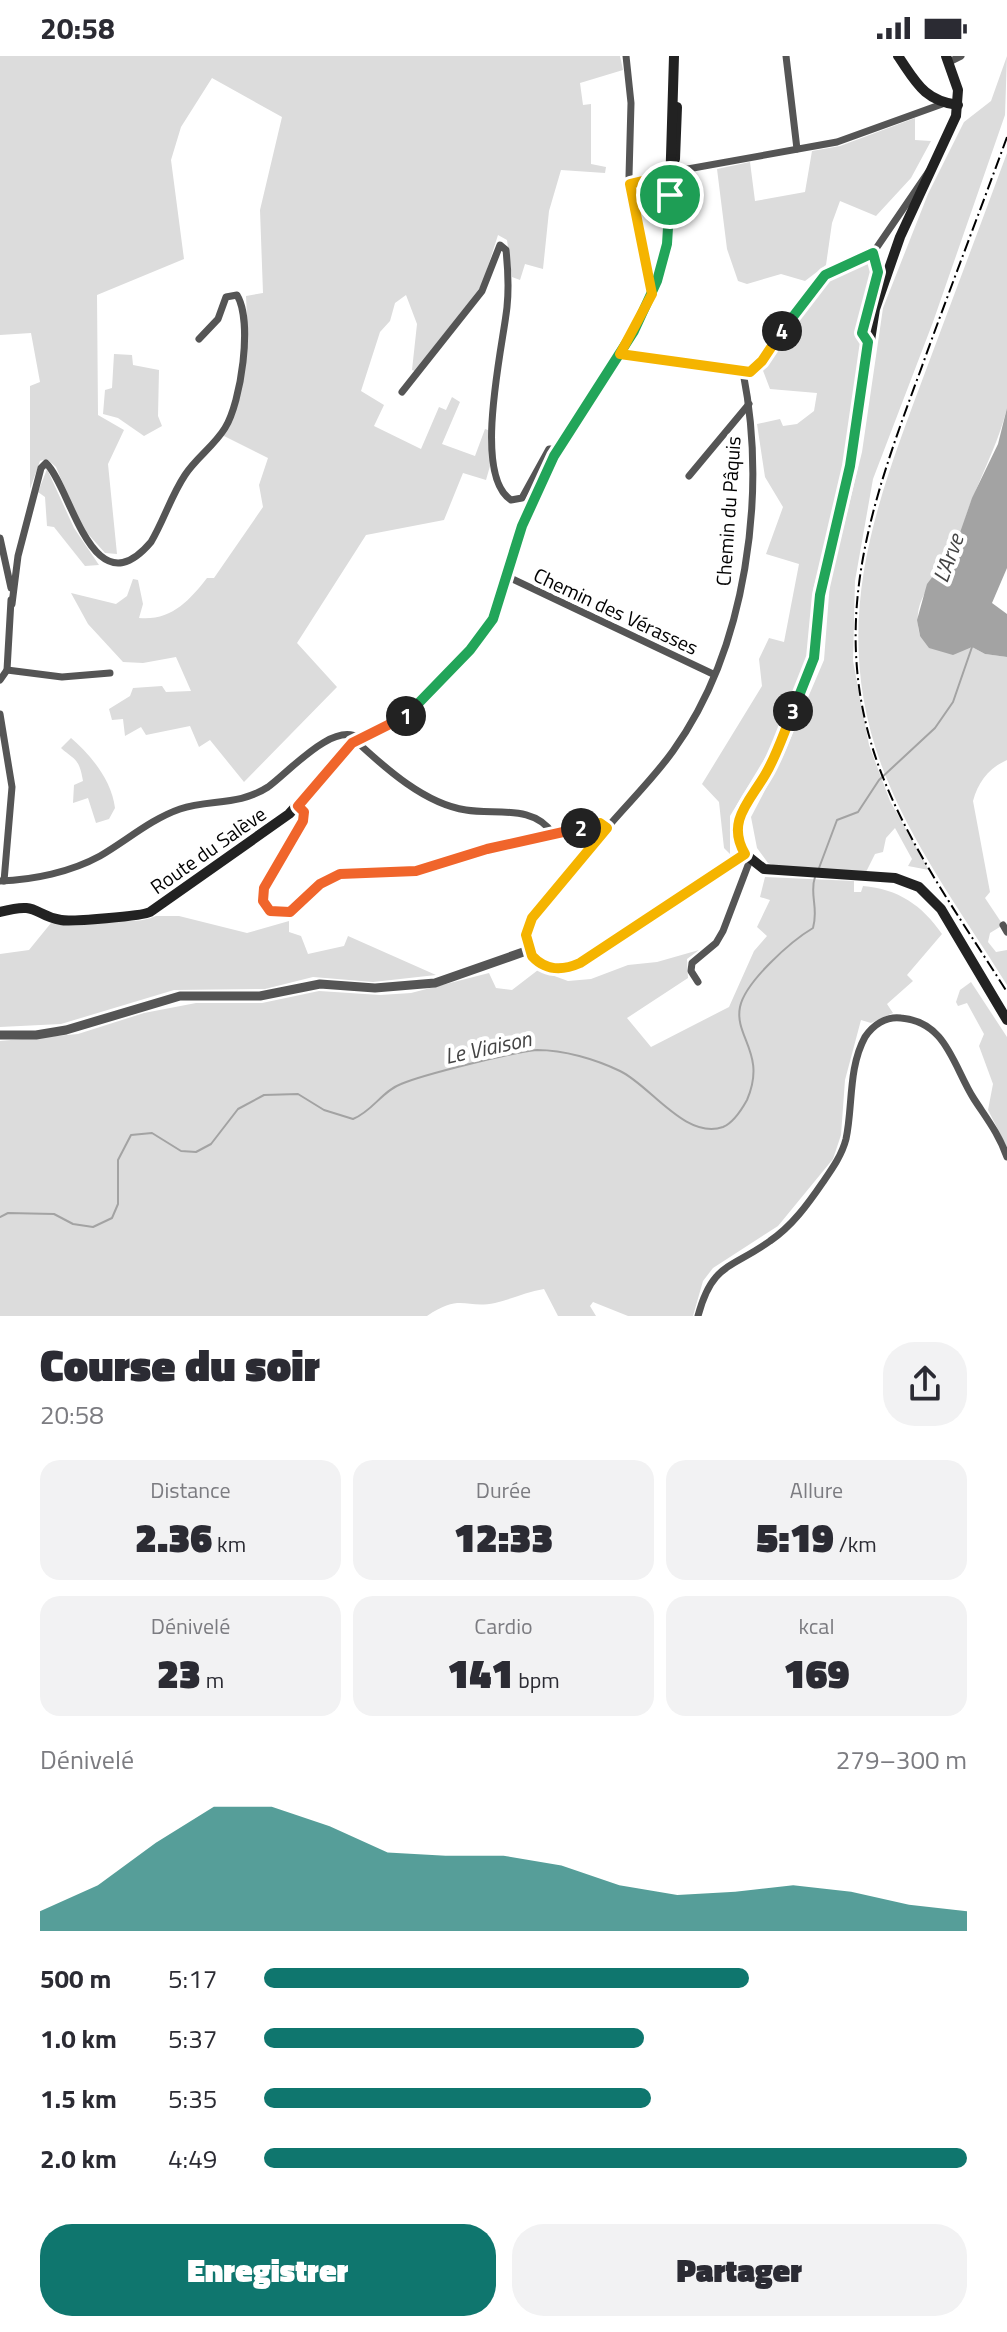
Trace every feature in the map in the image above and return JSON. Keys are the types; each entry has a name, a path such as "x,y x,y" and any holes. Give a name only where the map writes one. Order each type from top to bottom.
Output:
{"main road":[{"name":"Route du Salève","path":"0,912 30,907 65,920 145,915 298,806 358,739 409,714 470,650 493,619 524,520 558,449 620,354 652,294 667,244 671,173 678,125 673,84 674,56"},
{"path":"898,56 922,92 945,103 958,105"},
{"path":"948,59 957,84 958,105 952,129 887,272 868,342 850,466 820,595 814,658 765,775 739,815 738,838 747,857 760,867 781,872 905,880 929,894 1007,1020"}],"street":[{"path":"626,56 631,103 630,184 652,294"},
{"path":"786,56 797,149"},
{"path":"948,59 961,56"},
{"path":"630,184 671,173 837,142 945,103"},
{"path":"620,354 750,372 762,361 825,275 873,253 921,178 936,164"},
{"path":"402,392 477,298 488,281 496,247 503,246 508,264 507,307 490,429 498,480 507,498 514,501 525,495 549,449 558,449"},
{"path":"868,342 862,333 878,272 873,253"},
{"path":"0,680 7,670 12,604 26,518 41,468 46,463 78,527 101,555 110,560 126,559 143,551 151,542 188,471 214,444 232,414 243,346 242,311 237,295 226,297 218,319 199,339"},
{"name":"Chemin du Pâquis","path":"529,950 526,935 532,918 673,751 696,716 737,612 745,570 752,450 743,372"},
{"path":"689,476 749,404"},
{"path":"0,538 10,578 12,604"},
{"name":"Chemin des Vérasses","path":"506,576 713,674"},
{"path":"7,670 62,677 110,673"},
{"path":"0,714 12,787 2,881 41,877 89,861 171,813 186,807 222,805 265,789 332,738 350,734 376,760 433,799 461,810 533,817 547,825 553,834"},
{"path":"298,806 304,812 303,821 264,888 265,906 274,913 290,912 320,884 340,874 416,871 595,823 607,828"},
{"path":"0,1035 36,1035 66,1030 180,996 260,996 320,984 375,988 435,983 529,950 536,961 550,968 566,969 747,857"},
{"path":"698,982 691,971 692,963 716,943 723,931 747,857"},
{"path":"698,1316 706,1287 716,1273 770,1241 790,1224 837,1162 845,1140 860,1051 868,1034 881,1022 898,1017 915,1020 938,1035 973,1099 997,1132 1007,1157"}],"shaded area":[{"path":"0,56 620,56 623,70 580,83 583,105 591,104 591,164 606,167 605,173 561,170 549,211 543,269 525,264 520,280 512,277 507,240 498,235 482,285 415,371 412,370 417,324 406,295 395,303 390,321 380,332 361,391 384,405 374,426 421,449 439,407 446,410 452,397 460,402 442,444 475,456 485,429 488,430 490,466 486,480 463,473 444,520 366,535 297,643 337,687 244,782 210,740 199,747 190,726 146,735 141,727 125,736 123,719 112,720 109,709 130,696 133,688 162,686 166,692 191,691 176,657 143,663 123,662 88,624 71,593 116,604 127,596 133,579 138,580 143,604 139,618 170,613 186,602 207,578 214,578 263,507 259,485 268,458 224,436 237,401 244,368 246,296 263,293 260,210 282,117 212,78 181,127 171,160 184,259 97,295 98,415 124,430 108,464 117,554 105,553 81,526 56,467 47,459 40,461 30,489 30,386 40,382 31,333 0,335"},
{"path":"1007,56 1005,115 933,322 873,479 855,581 853,661 869,745 890,801 929,870 908,866 912,859 895,828 886,838 883,852 875,854 866,872 778,867 768,863 757,848 751,817 783,756 824,660 830,582 862,452 883,308 928,194 964,122 991,101"},
{"path":"915,118 915,140 931,141 911,178 876,216 840,201 832,223 826,265 805,281 781,274 747,284 738,281 727,249 717,169 750,162 755,201 805,192 812,151 840,146"},
{"path":"1007,153 1007,408 958,542 922,598 918,622 920,636 958,650 972,647 985,654 1007,657 1007,760 985,776 973,801 990,892 985,898 1003,925 990,933 988,942 996,952 1007,950 1007,985 938,878 907,822 881,764 866,711 859,661 859,611 865,563 891,468"},
{"path":"868,263 873,271 858,334 861,348 849,430 833,515 813,590 809,655 768,753 730,816 730,854 724,848 719,802 702,784 762,686 759,659 769,638 784,642 799,564 766,554 783,507 765,477 757,424 780,419 783,426 797,424 814,411 817,393 770,389 762,368 805,304 832,275"},
{"path":"114,354 132,355 133,365 159,370 158,416 162,426 144,436 118,418 103,414 105,390 112,388"},
{"path":"47,469 74,528 99,565 85,566 54,527 47,526 45,497 38,492"},
{"path":"71,738 93,760 110,788 115,808 109,819 96,823 88,798 73,803 74,785 83,781 78,763 61,748"},
{"path":"765,877 854,881 854,892 861,892 863,886 887,891 917,907 942,934 907,975 913,981 887,1004 893,1013 871,1023 861,1020 845,1080 841,1135 833,1159 778,1226 713,1268 703,1281 693,1316 628,1316 593,1302 590,1306 596,1316 558,1316 544,1289 495,1303 456,1303 427,1316 0,1316 0,1041 78,1034 144,1013 196,1003 262,1003 319,991 380,995 411,993 489,973 496,988 512,990 538,970 568,981 591,979 628,965 657,962 699,950 687,959 688,978 627,1018 651,1047 729,1007 754,951 767,936 757,927 770,900 760,897"},
{"path":"156,916 179,916 247,933 289,921 289,932 301,936 308,954 344,946 348,936 436,975 373,982 313,977 265,989 174,990 61,1024 0,1027 0,954 29,950 51,923 136,921"},
{"path":"971,982 1007,1037 1007,1147 988,1110 993,1084 979,1046 984,1034 967,1003 958,1006 956,1002 960,990"}],"water":[{"name":"L'Arve","path":"1007,408 1007,568 992,603 1007,614 1007,657 985,654 972,647 953,655 929,648 920,636 917,620 927,584 955,547 972,498 998,444"}],"waterway":[{"name":"Le Viaison","path":"819,868 837,820 858,812 879,780 935,728 953,702 972,647"},
{"name":"Le Viaison","path":"0,1217 8,1213 54,1214 73,1224 93,1227 112,1218 118,1204 118,1160 131,1135 152,1133 181,1151 196,1152 211,1144 238,1109 264,1095 298,1094 324,1110 353,1119 401,1084 469,1064 537,1050 569,1053 620,1071 682,1119 709,1129 723,1127 747,1100 754,1070 741,1028 740,1007 759,974 813,928 815,877"}],"railway":[{"path":"1007,137 886,468 862,565 856,614 857,663 864,714 879,767 921,855 1007,992"}],"route":[{"path":"670,195 667,244 652,294 647,305 634,331 554,456 522,526 493,619 470,650 414,709 403,718 352,743 298,806 304,812 303,821 264,888 263,901 270,911 279,914 290,912 320,884 340,874 416,871 487,849 600,823 607,828 532,918 527,930 529,950 536,961 550,968 566,969 580,963 745,854 738,838 739,815 765,775 814,658 822,583 840,514 854,439 868,342 862,333 878,267 873,253 825,275 789,320 762,361 750,372 626,357 620,354 634,331 652,294 630,184 671,174 670,195"}]}
